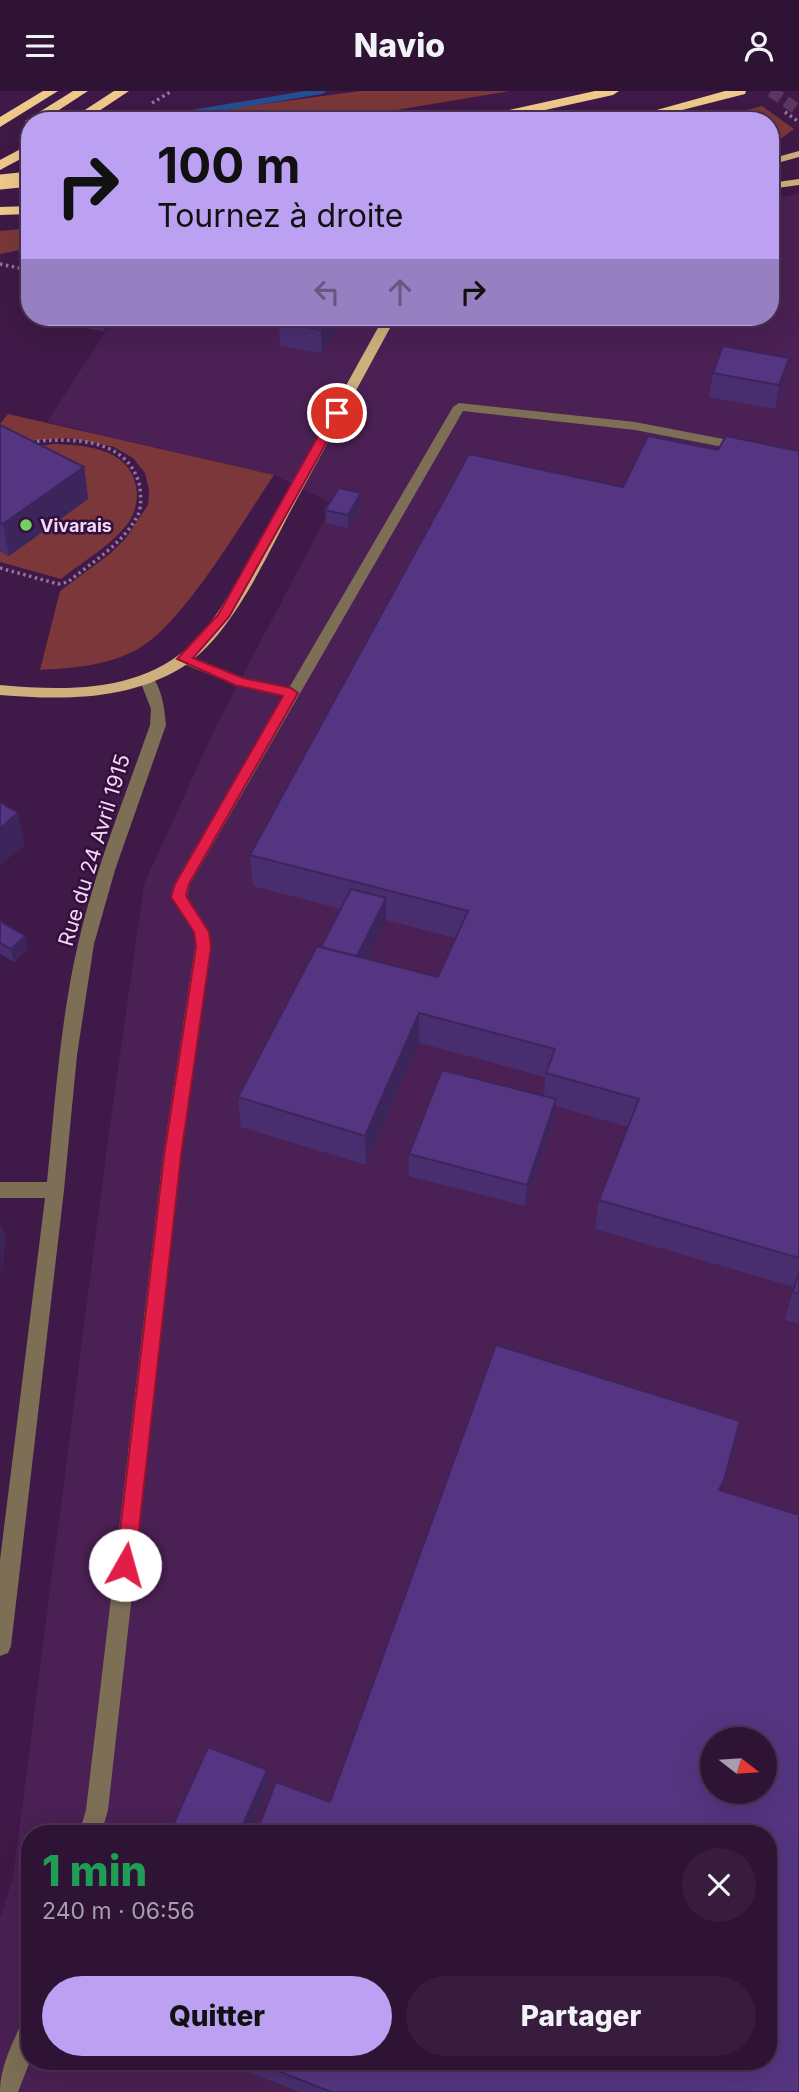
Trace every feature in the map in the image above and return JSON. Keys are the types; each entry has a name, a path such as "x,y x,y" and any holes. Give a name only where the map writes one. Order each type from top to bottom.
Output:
{"highway":[{"path":"0,123 52,91"},
{"path":"46,112 82,91"},
{"path":"89,112 123,91"},
{"path":"518,112 613,91"},
{"path":"658,112 740,91"},
{"path":"0,138 21,126"},
{"path":"0,166 21,153"},
{"path":"0,182 21,181"},
{"path":"0,211 21,210"}],"main road":[{"path":"779,159 799,153"},
{"path":"779,185 799,182"},
{"path":"0,690 57,695 94,692 146,678 184,659 223,617 385,326"}],"street":[{"path":"93,1825 97,1809 172,1156 203,947 202,932 179,897 182,884 459,407 635,426 758,450"},
{"path":"184,659 240,682 291,693"},
{"name":"Rue du 24 Avril 1915","path":"0,1647 55,1190 68,1055 86,944 107,870 158,725 158,709 146,678"},
{"path":"0,1190 55,1190"},
{"path":"6,2092 21,2053"}],"path":[{"path":"793,111 799,122"},
{"path":"0,264 21,268"},
{"path":"0,568 58,584 68,582 117,540 139,513 142,498 139,476 130,461 116,451 80,441 26,443"}],"shaded area":[{"path":"360,91 510,91 385,112 204,112"},
{"path":"762,106 770,112 740,112"},
{"path":"779,118 794,129 779,138"},
{"path":"799,194 799,2092 0,2092 0,1919 13,1878 106,1154 144,884 218,722 333,504 274,475 47,422 109,326 779,326 779,197"},
{"path":"21,229 21,250 0,254 0,231"},
{"path":"8,414 274,475 191,598 152,639 134,651 111,660 77,667 40,670 60,591 111,553 126,538 148,505 149,490 145,473 133,458 114,447 70,438 14,442 0,436 0,424"},
{"path":"54,444 95,449 119,459 128,467 137,493 134,512 127,524 102,549 61,579 0,562 0,551 9,556 25,448"}],"building":[{"path":"300,326 323,326 321,330"},
{"path":"723,346 789,358 779,385 713,373"},
{"path":"0,425 84,467 3,524 0,523"},
{"path":"648,436 718,450 726,436 799,451 799,1258 599,1200 639,1099 546,1073 555,1049 419,1013 365,1136 238,1097 317,946 438,977 468,911 250,855 469,454 623,487"},
{"path":"339,488 361,493 348,515 325,510"},
{"path":"0,802 18,813 0,828"},
{"path":"351,889 386,898 357,956 321,947"},
{"path":"0,921 25,936 11,949 0,943"},
{"path":"442,1070 556,1099 527,1185 409,1154"},
{"path":"799,1272 799,1294 793,1292"},
{"path":"496,1345 740,1421 719,1490 799,1515 799,2092 331,2092 276,2070 777,2070 777,1825 259,1825 276,1782 330,1802"},
{"path":"208,1747 267,1770 243,1825 173,1825"}],"waterway":[{"path":"197,112 322,91"}],"tunnel":[{"path":"771,91 795,108"}],"place":[{"name":"Vivarais","path":"26,525"}],"route":[{"path":"125,1565 172,1156 203,947 202,932 179,897 182,884 291,693 240,682 184,659 200,645 223,617 337,413"}]}
